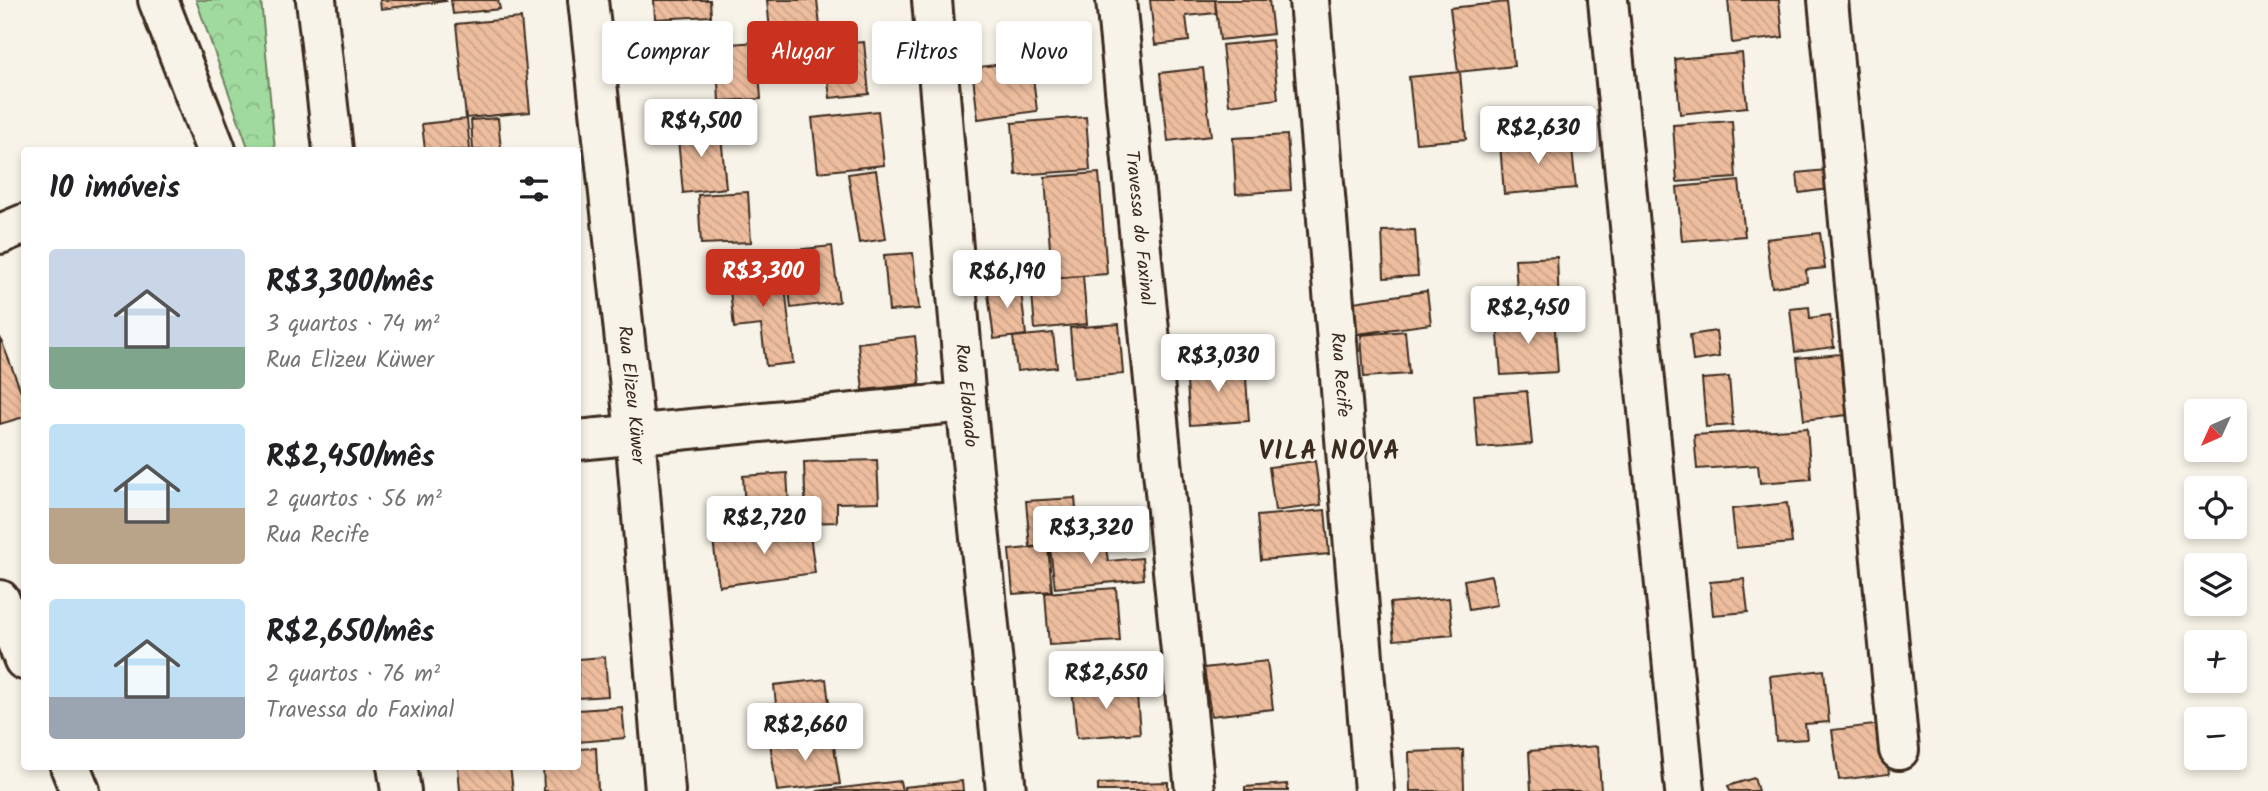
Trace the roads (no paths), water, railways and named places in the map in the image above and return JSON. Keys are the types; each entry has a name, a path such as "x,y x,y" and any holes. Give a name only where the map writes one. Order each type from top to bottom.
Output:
{"street":[{"path":"158,0 211,147"},
{"path":"316,0 333,147"},
{"name":"Rua Elizeu Küwer","path":"588,0 635,433 665,791"},
{"name":"Rua Eldorado","path":"932,0 966,402 1006,791"},
{"name":"Travessa do Faxinal","path":"1116,0 1195,791"},
{"name":"Rua Recife","path":"1309,0 1374,791"},
{"path":"1608,0 1685,791"},
{"path":"1828,0 1899,750"},
{"path":"0,234 21,225"},
{"path":"581,440 966,402"},
{"path":"0,600 21,651"},
{"path":"72,770 80,791"},
{"path":"398,770 401,791"}],"district":[{"name":"VILA NOVA","path":"1330,452"}]}
